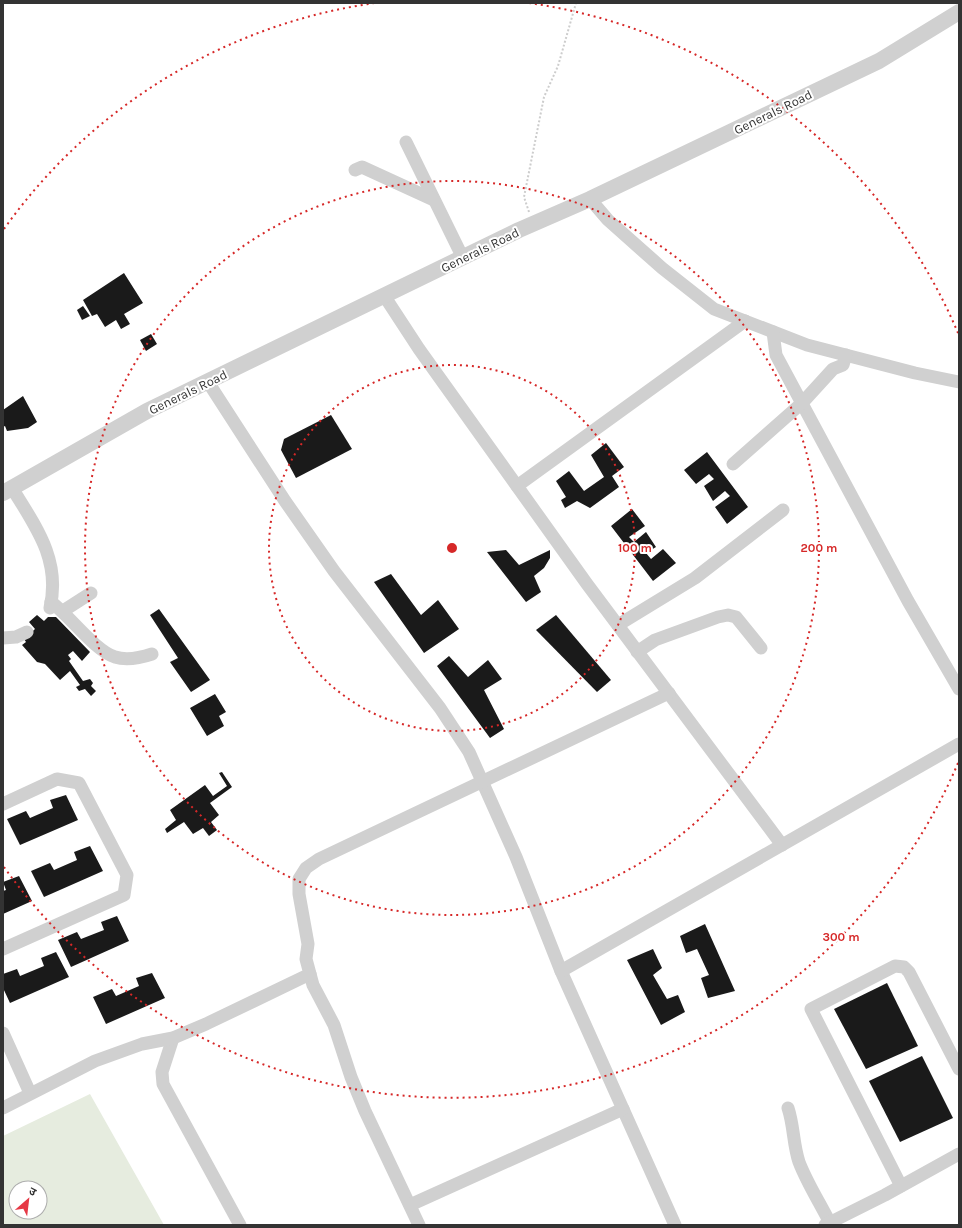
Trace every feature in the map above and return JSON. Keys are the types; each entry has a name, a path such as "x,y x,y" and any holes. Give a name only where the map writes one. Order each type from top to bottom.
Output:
{"street":[{"name":"Generals Road","path":"7,491 147,411 534,224 590,199 879,61 959,12"},
{"path":"406,142 463,258"},
{"path":"355,170 362,167 434,200"},
{"path":"590,199 608,220 662,268 714,309 806,345 915,374 959,382"},
{"path":"385,297 419,349 637,652 782,845"},
{"path":"517,486 745,321"},
{"path":"773,332 776,355 908,601 959,689"},
{"path":"733,464 802,403 833,369 843,365 846,355"},
{"path":"208,382 286,501 334,570 440,708 469,752 516,857 561,971 675,1225"},
{"path":"7,491 39,531 48,552 54,573 54,592 51,605 63,611 102,650 114,657 126,659 152,654"},
{"path":"618,625 695,578 782,510"},
{"path":"63,611 91,593"},
{"path":"637,652 655,640 718,617 728,616 736,617 761,648"},
{"path":"3,638 16,636 27,632"},
{"path":"419,1225 365,1111 351,1077 334,1025 313,985 306,959 308,944 299,894 299,879 306,868 319,859 669,693"},
{"path":"561,971 959,744"},
{"path":"3,804 57,779 80,782 127,875 124,895 3,949"},
{"path":"901,1186 811,1009 895,966 904,967 909,972 959,1069"},
{"path":"3,1108 95,1061 142,1044 173,1038 206,1024 310,974"},
{"path":"3,1033 30,1093"},
{"path":"173,1038 162,1072 163,1084 240,1225"},
{"path":"788,1108 793,1122 795,1145 800,1163 828,1224 959,1154"},
{"path":"410,1205 623,1109"}],"path":[{"path":"534,224 524,197 544,97 558,66 576,3"}],"shaded area":[{"path":"90,1094 164,1225 3,1225 3,1136"}],"building":[{"path":"124,273 143,303 124,314 130,324 121,329 116,320 105,327 97,314 92,316 83,300"},
{"path":"83,306 90,316 82,320 77,310"},
{"path":"151,334 157,344 146,351 140,340"},
{"path":"23,396 37,422 28,428 7,431 5,426 3,427 3,410"},
{"path":"331,415 352,449 296,478 281,450 284,439"},
{"path":"606,443 624,467 612,476 619,487 590,508 577,501 565,508 561,500 566,497 556,481 569,471 584,491 604,477 591,455"},
{"path":"707,452 748,507 727,524 715,507 730,496 725,491 713,501 704,486 714,479 709,474 696,484 684,470"},
{"path":"632,509 645,526 629,537 634,542 646,532 656,547 646,553 651,559 663,549 676,563 653,581 611,526"},
{"path":"506,550 519,565 550,550 550,558 544,568 534,576 541,592 526,602 487,552"},
{"path":"391,574 421,615 438,600 459,629 424,653 374,582"},
{"path":"159,609 210,680 191,692 170,662 178,658 150,615"},
{"path":"37,615 44,621 48,617 56,617 90,652 82,661 73,651 68,655 71,659 69,661 83,681 90,679 93,683 91,686 96,691 91,696 85,689 79,691 76,687 80,685 70,671 60,680 45,664 37,662 22,645 26,642 24,639 35,629 29,622"},
{"path":"556,615 611,680 597,692 536,630"},
{"path":"449,656 468,677 488,660 502,679 484,690 504,729 490,738 437,666"},
{"path":"215,694 226,712 219,716 224,726 207,736 190,708"},
{"path":"222,772 232,787 210,803 219,815 211,822 217,830 209,836 203,828 193,834 184,822 167,833 165,829 176,820 170,810 205,785 213,796 227,786 219,773"},
{"path":"66,795 78,820 20,845 7,819 26,811 30,818 53,808 50,800"},
{"path":"90,846 103,871 44,897 31,871 50,863 54,870 77,860 74,852"},
{"path":"19,876 32,901 3,914 3,891 6,890 3,882"},
{"path":"117,916 129,941 71,967 58,940 77,932 81,939 104,930 101,922"},
{"path":"705,924 735,991 708,998 701,978 709,975 697,949 686,953 680,936"},
{"path":"653,949 662,968 653,975 667,999 678,995 685,1012 661,1025 627,960"},
{"path":"56,952 69,977 10,1003 3,988 3,974 17,969 20,976 44,966 41,958"},
{"path":"152,973 165,998 106,1024 93,997 112,989 116,996 139,986 136,978"},
{"path":"887,983 918,1046 866,1069 834,1009"},
{"path":"922,1056 953,1118 900,1142 869,1081"}]}
